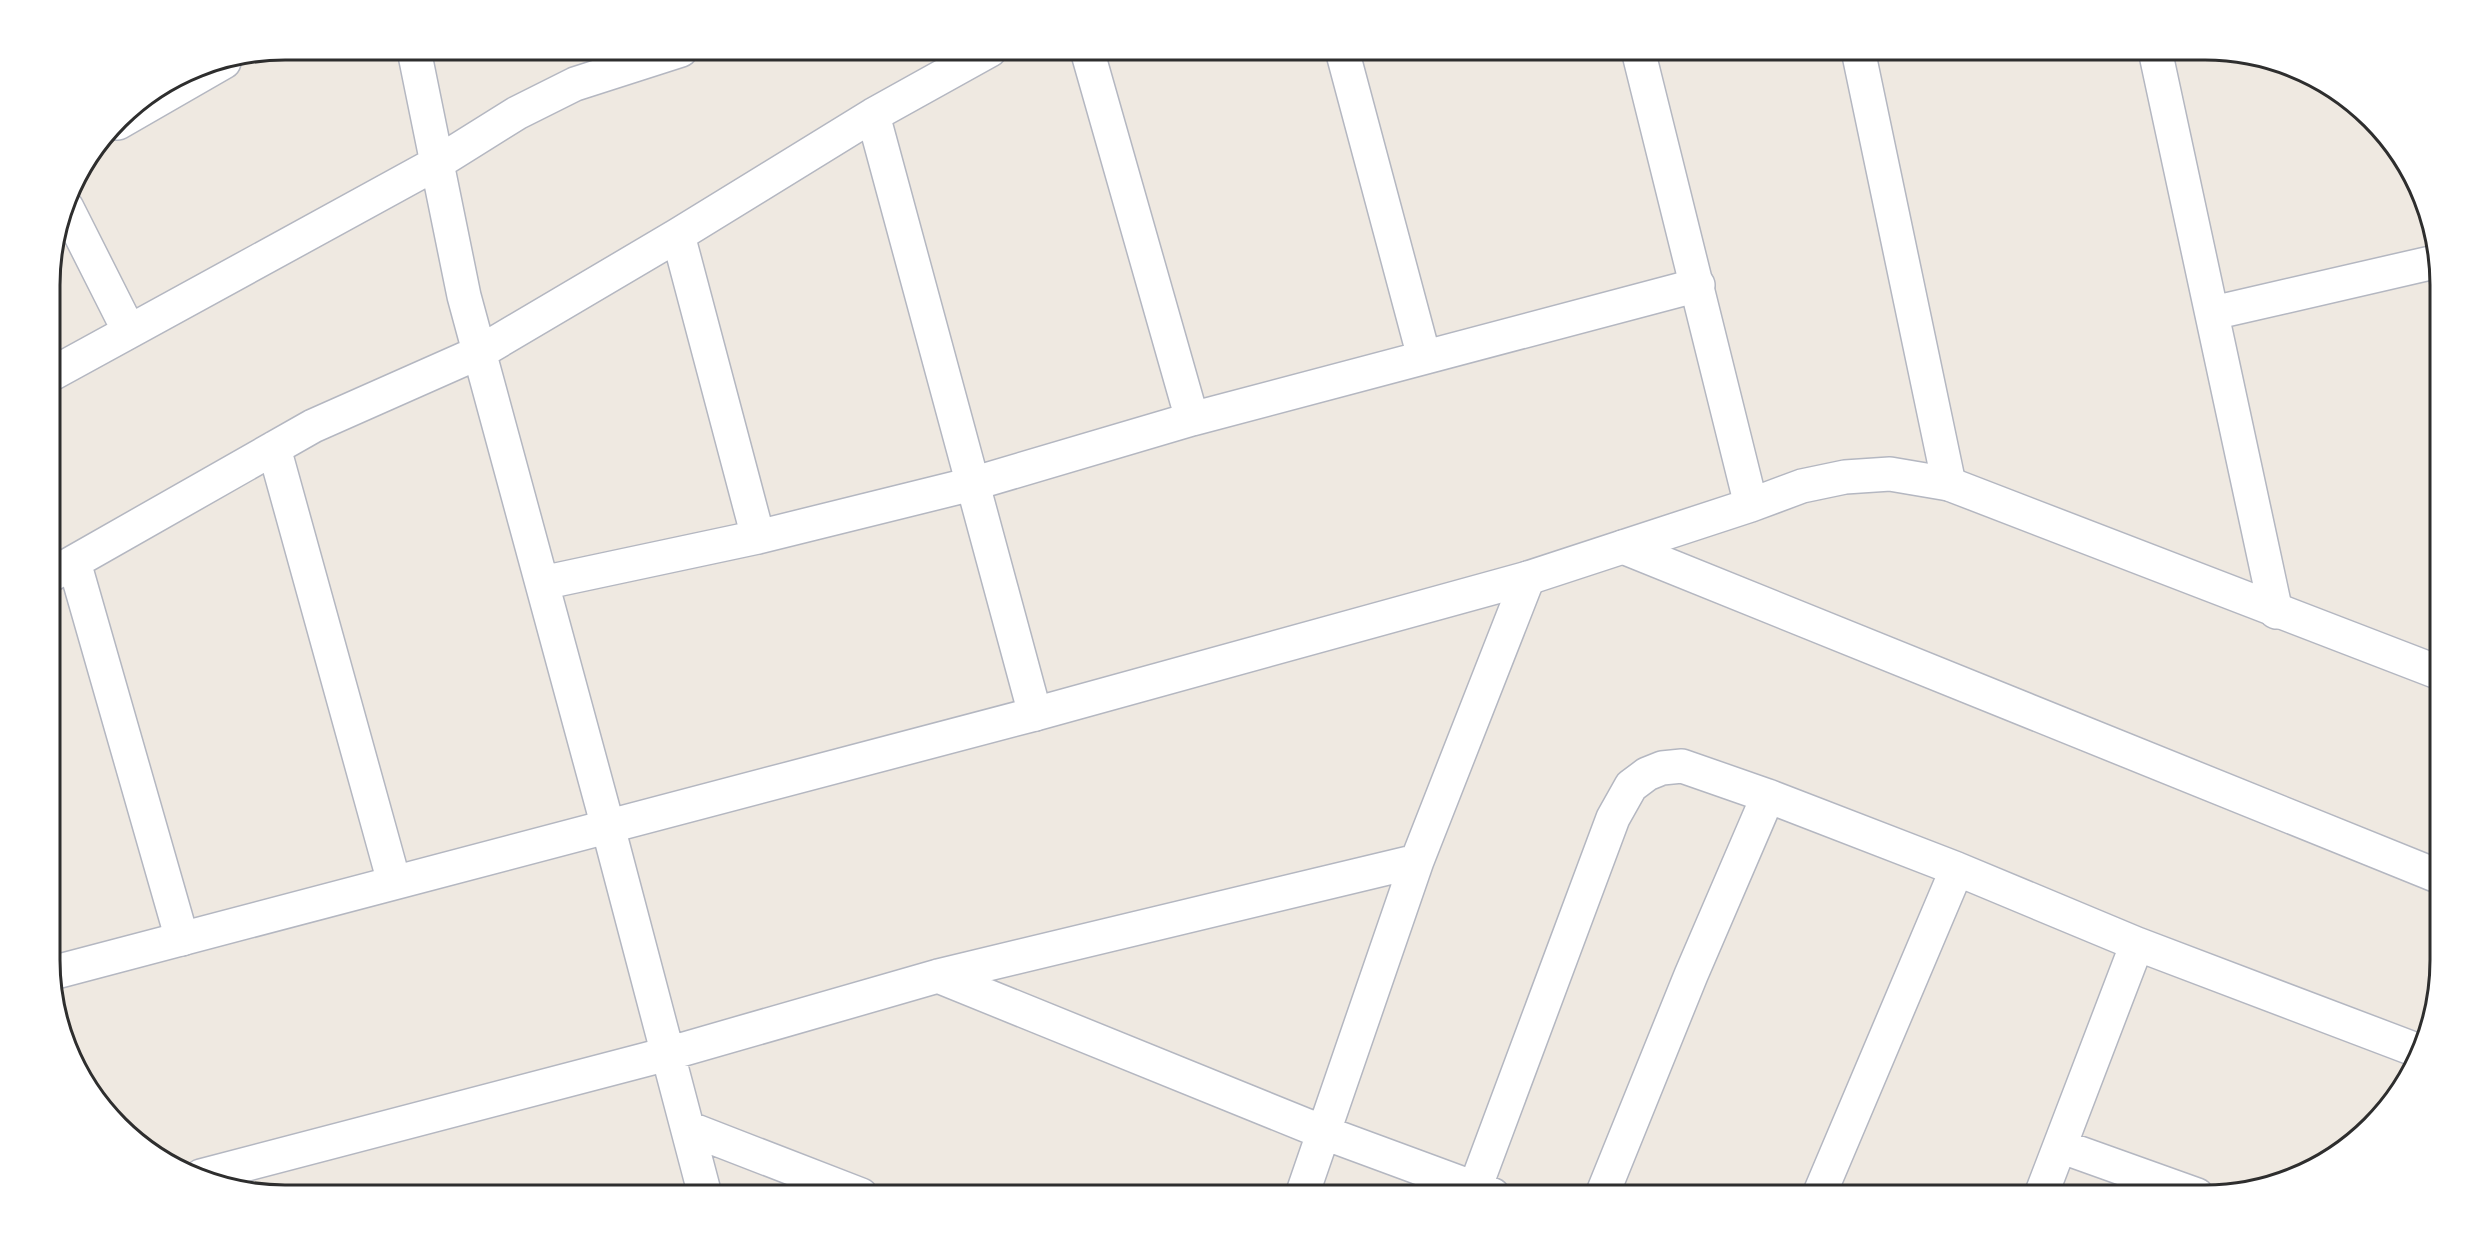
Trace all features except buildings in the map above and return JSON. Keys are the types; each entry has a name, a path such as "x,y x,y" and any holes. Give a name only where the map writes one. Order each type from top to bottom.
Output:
{"street":[{"path":"416,60 464,296 609,827 702,1185"},
{"path":"60,369 437,163 517,113 574,84 645,60"},
{"path":"182,939 62,569 313,426 480,352 678,235 873,115 972,60"},
{"path":"1090,60 1192,419"},
{"path":"1345,60 1424,357"},
{"path":"1641,60 1751,505"},
{"path":"1860,60 1950,484"},
{"path":"2157,60 2276,612"},
{"path":"151,104 195,79"},
{"path":"873,115 1035,714"},
{"path":"71,216 129,331"},
{"path":"678,235 758,537"},
{"path":"2213,314 2429,263"},
{"path":"542,583 758,537 972,484 1192,419 1698,285"},
{"path":"274,448 394,882"},
{"path":"60,971 1035,714 1528,578 1802,486 1845,477 1890,474 1950,484 2276,612 2430,669"},
{"path":"1623,547 2430,873"},
{"path":"1306,1185 1417,861 1528,578"},
{"path":"1486,1185 1613,818 1631,786 1647,774 1662,768 1682,766 1768,796 1957,869 2137,944 2412,1048"},
{"path":"1606,1185 1691,975 1768,796"},
{"path":"213,1173 667,1054 938,976 1417,861"},
{"path":"1823,1185 1957,869"},
{"path":"2045,1185 2137,944"},
{"path":"938,976 1325,1133 1465,1185"},
{"path":"688,1128 835,1185"},
{"path":"2060,1146 2169,1185"}]}
